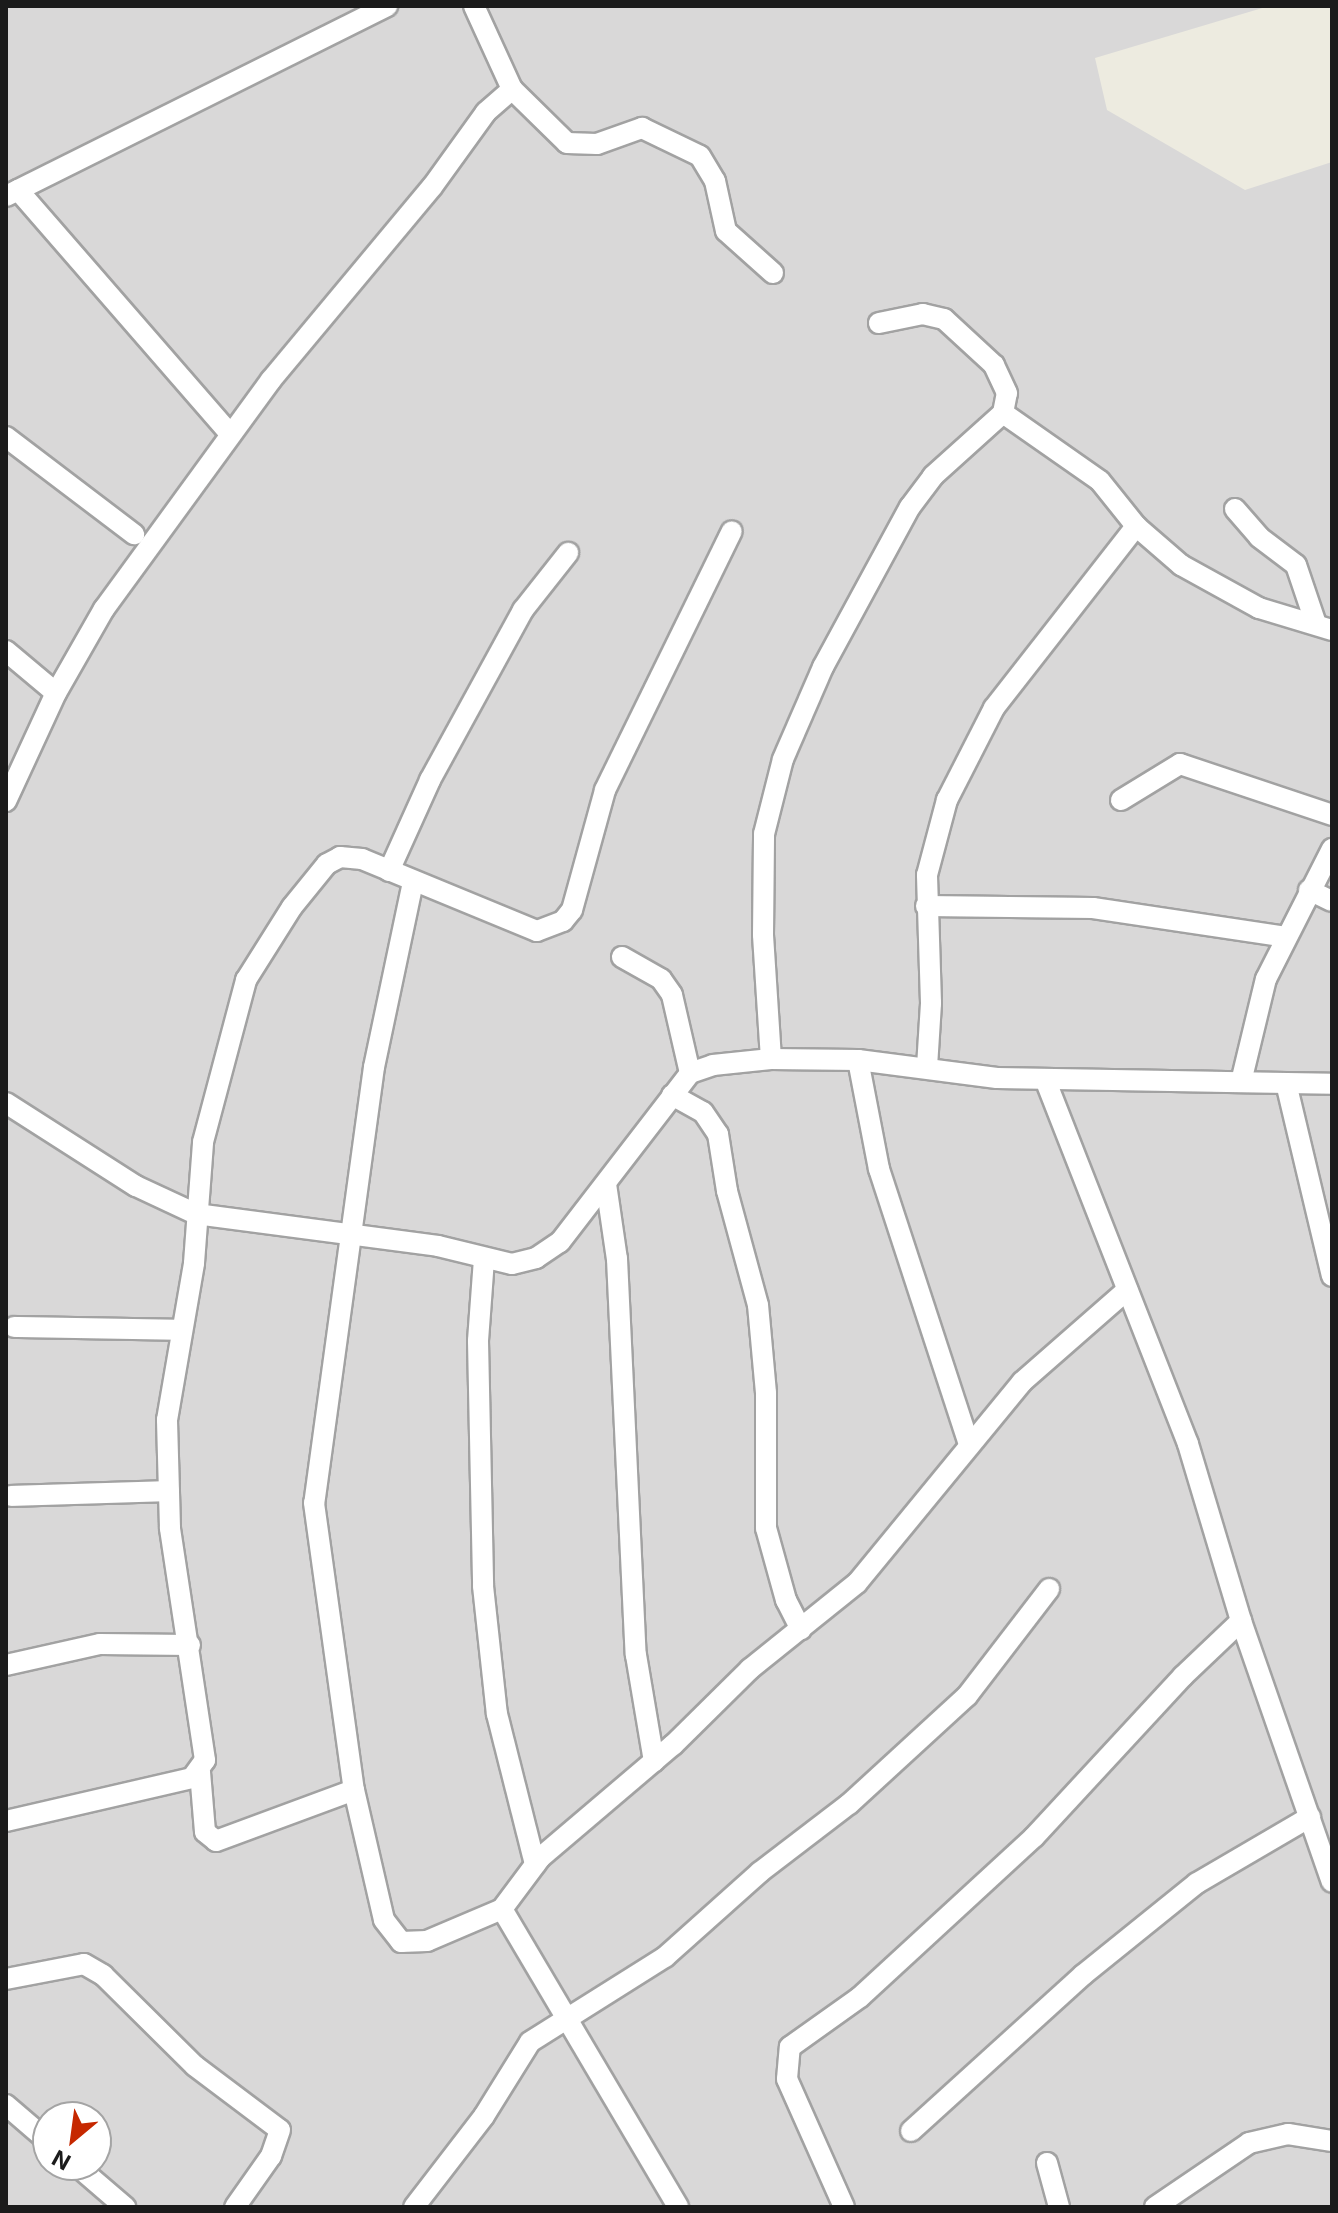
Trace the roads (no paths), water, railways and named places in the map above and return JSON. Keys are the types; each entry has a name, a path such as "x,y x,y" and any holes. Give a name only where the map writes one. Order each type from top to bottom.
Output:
{"street":[{"path":"230,434 12,193 387,6"},
{"path":"474,6 512,89 567,143 597,144 642,128 700,156 715,181 726,231 773,273"},
{"path":"6,801 56,693 104,609 230,434 432,187 486,112 512,89"},
{"path":"771,1059 764,846 783,759 823,667 910,507 933,476 1003,413 1007,393 994,365 944,319 923,314 879,323"},
{"path":"1003,413 1100,481 1136,526 1198,576 1259,608 1324,627"},
{"path":"6,437 134,534"},
{"path":"1235,509 1259,537 1296,565 1324,627"},
{"path":"927,1067 932,965 926,906 937,828 976,738 1136,526"},
{"path":"354,1790 246,1834 216,1841 205,1832 200,1772 205,1745 169,1491 167,1420 180,1330 194,1263 196,1214 212,1093 246,980 292,907 327,864 350,857 537,931 563,921 572,910 605,790 732,531"},
{"path":"389,871 430,780 523,610 568,553"},
{"path":"6,651 56,693"},
{"path":"1121,800 1180,764 1332,815"},
{"path":"1241,1082 1255,1015 1286,937 1332,849"},
{"path":"413,882 389,980 314,1503 354,1790 384,1920 401,1942 427,1941 502,1909 535,1864 654,1761 750,1669 857,1583 969,1445 1048,1355 1127,1290"},
{"path":"1309,890 1332,901"},
{"path":"926,906 1093,908 1286,937"},
{"path":"622,957 661,979 672,995 690,1073"},
{"path":"6,1103 136,1186 196,1214 438,1246 512,1264 544,1254 560,1242 690,1073 713,1065 771,1059 858,1060 997,1078 1332,1084"},
{"path":"858,1060 879,1169 969,1445"},
{"path":"1045,1079 1188,1444 1241,1621 1332,1882"},
{"path":"1286,1083 1332,1276"},
{"path":"672,1095 703,1112 718,1134 727,1191 758,1305 766,1393 766,1528 786,1600 801,1629"},
{"path":"606,1184 617,1259 636,1655 654,1761"},
{"path":"484,1259 478,1341 483,1586 497,1714 535,1864"},
{"path":"14,1327 180,1330"},
{"path":"11,1496 169,1491"},
{"path":"414,2207 484,2116 530,2042 665,1957 760,1872 849,1804 967,1696 1049,1589"},
{"path":"844,2207 787,2079 790,2047 860,1997 1034,1837 1183,1676 1241,1621"},
{"path":"6,1665 100,1644 190,1645"},
{"path":"6,1821 200,1772"},
{"path":"911,2131 1083,1975 1197,1883 1310,1817"},
{"path":"502,1909 678,2207"},
{"path":"6,1979 84,1964 103,1975 195,2066 280,2130 271,2156 235,2207"},
{"path":"6,2105 32,2127"},
{"path":"1155,2207 1249,2143 1288,2134 1332,2141"},
{"path":"1047,2163 1059,2207"},
{"path":"95,2181 125,2207"}]}
